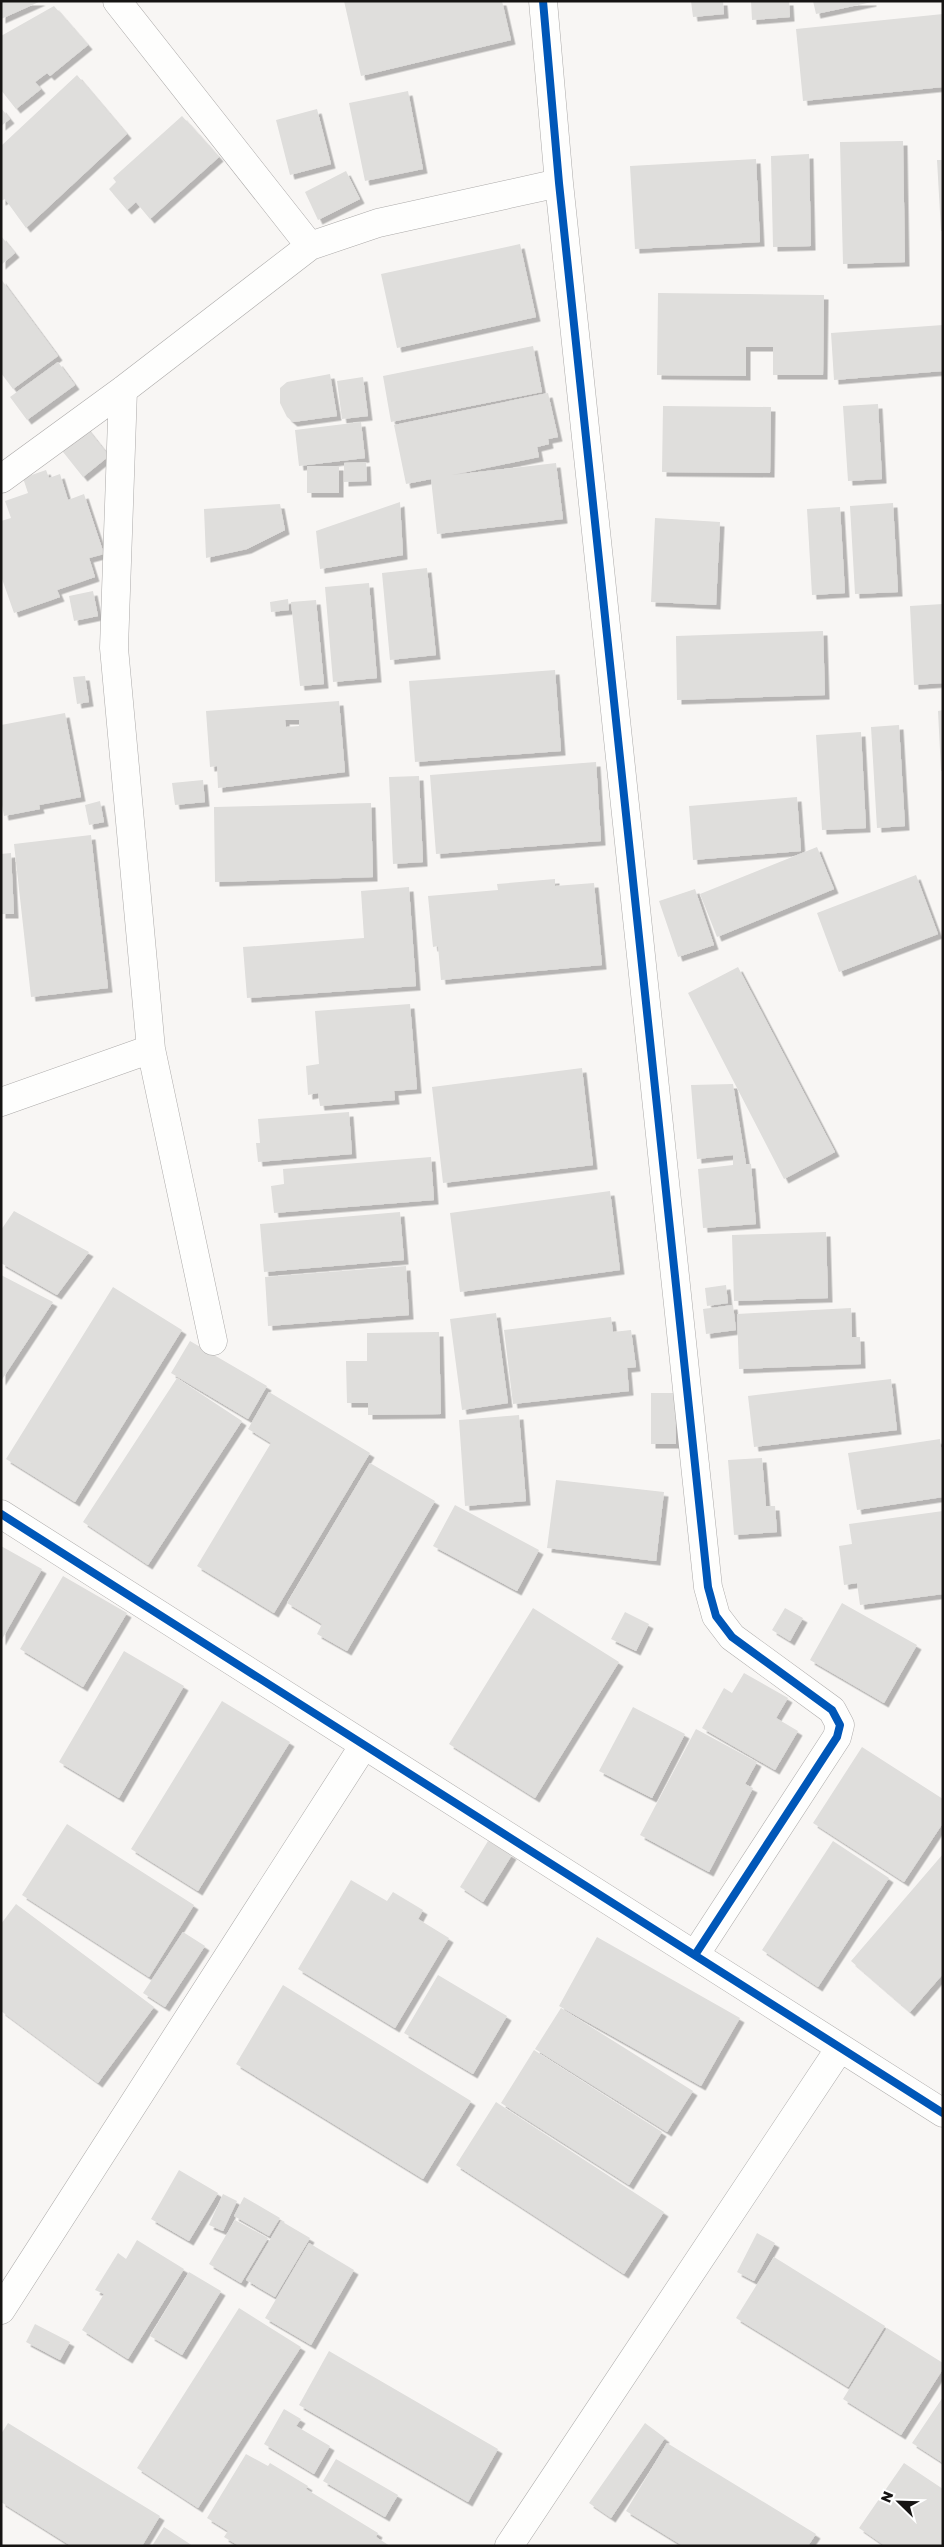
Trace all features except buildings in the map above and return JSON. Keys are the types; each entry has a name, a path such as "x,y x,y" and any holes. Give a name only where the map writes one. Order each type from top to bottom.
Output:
{"street":[{"path":"117,1 310,246"},
{"path":"542,1 559,183 708,1587 716,1616 732,1637 832,1710 840,1725 838,1737 695,1956"},
{"path":"1,479 123,390 310,246 386,221 559,183"},
{"path":"123,390 114,648 151,1049 213,1341"},
{"path":"1,1102 151,1049"},
{"path":"1,1514 943,2113"},
{"path":"1,2310 364,1745"},
{"path":"509,2546 840,2048"}],"cycle path":[{"path":"543,1 559,183 708,1587 716,1616 732,1637 832,1710 840,1725 837,1737 695,1955"},
{"path":"1,1514 943,2113"}]}
